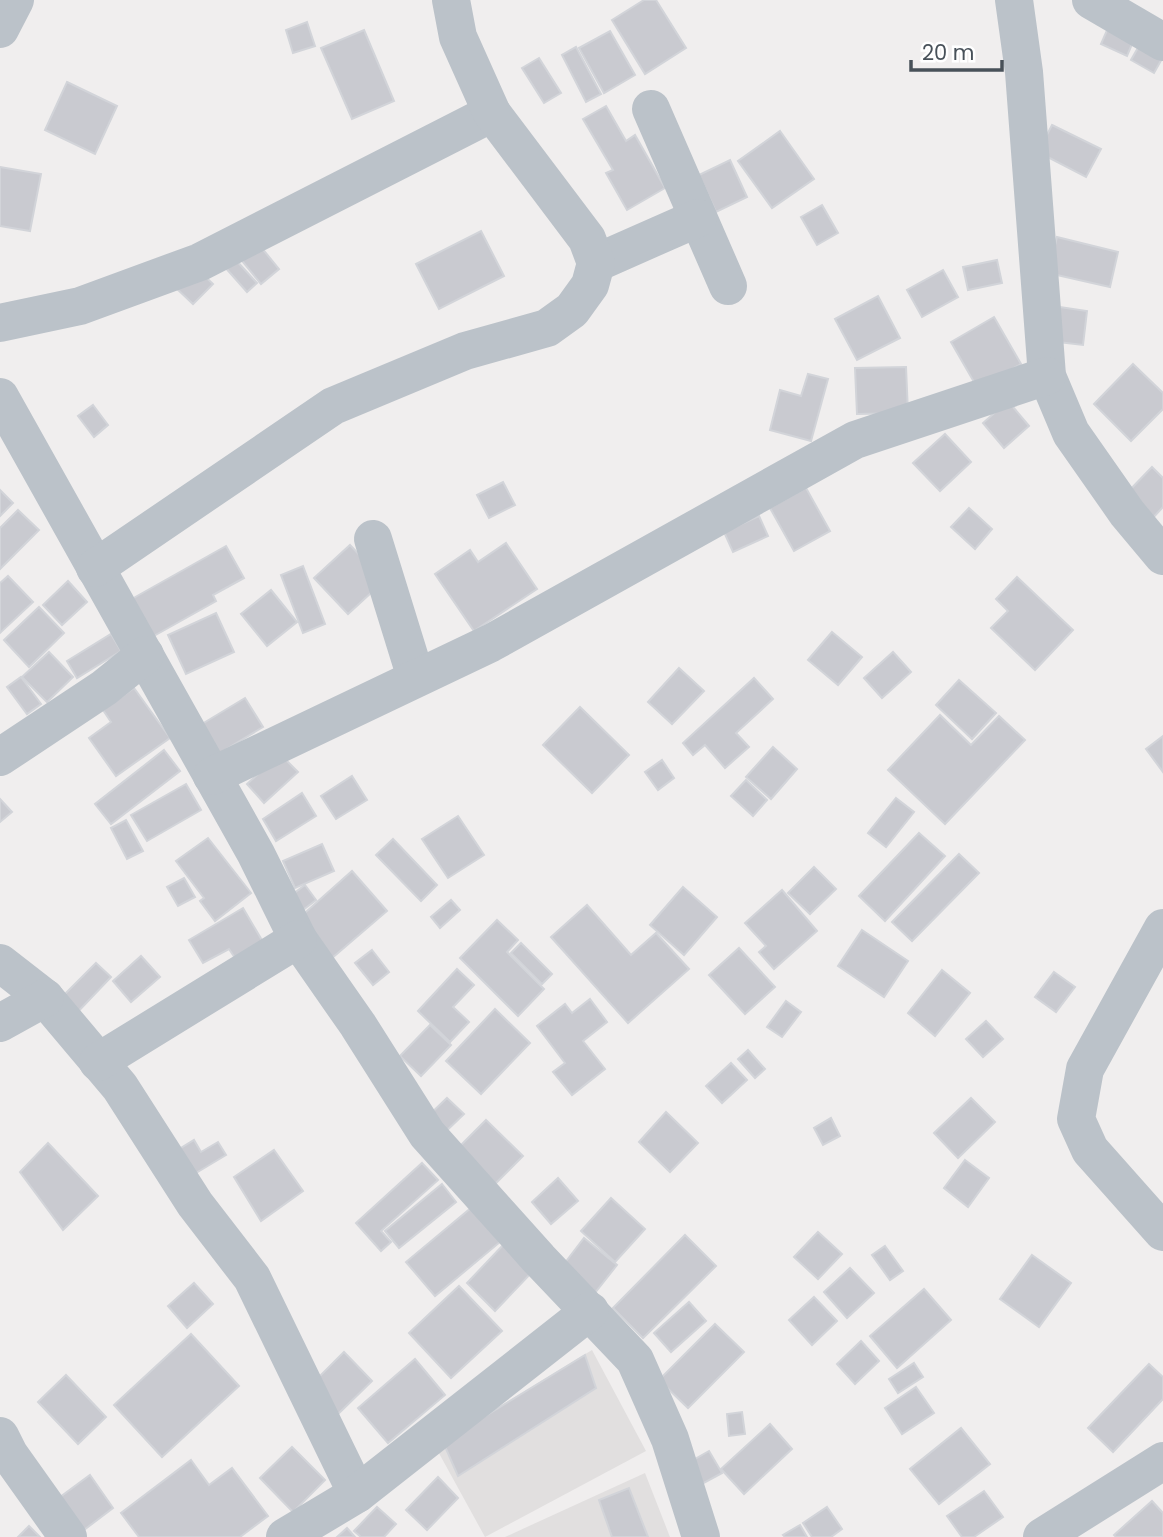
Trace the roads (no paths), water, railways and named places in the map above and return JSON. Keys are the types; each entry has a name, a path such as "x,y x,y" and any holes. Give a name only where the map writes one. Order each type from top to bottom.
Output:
{"street":[{"path":"0,29 15,0"},
{"path":"94,568 333,406 465,351 547,328 572,310 590,285 596,263 587,239 492,113 458,37 451,0"},
{"path":"1014,0 1024,72 1047,376 1071,433 1127,513 1163,556"},
{"path":"1091,0 1163,42"},
{"path":"650,109 728,286"},
{"path":"0,323 80,306 200,262 492,113"},
{"path":"596,263 698,218"},
{"path":"212,776 491,643 855,440 1047,376"},
{"path":"0,397 257,854 298,939 358,1025 427,1134 635,1360 670,1439 702,1537"},
{"path":"373,539 416,678"},
{"path":"0,757 104,688 145,655"},
{"path":"1163,928 1085,1069 1076,1119 1090,1150 1163,1232"},
{"path":"98,1062 298,939"},
{"path":"0,963 45,998 120,1087 195,1204 252,1278 357,1494"},
{"path":"0,1023 45,998"},
{"path":"285,1537 357,1494 590,1311"},
{"path":"0,1436 9,1454 68,1537"},
{"path":"1041,1537 1163,1461"}]}
